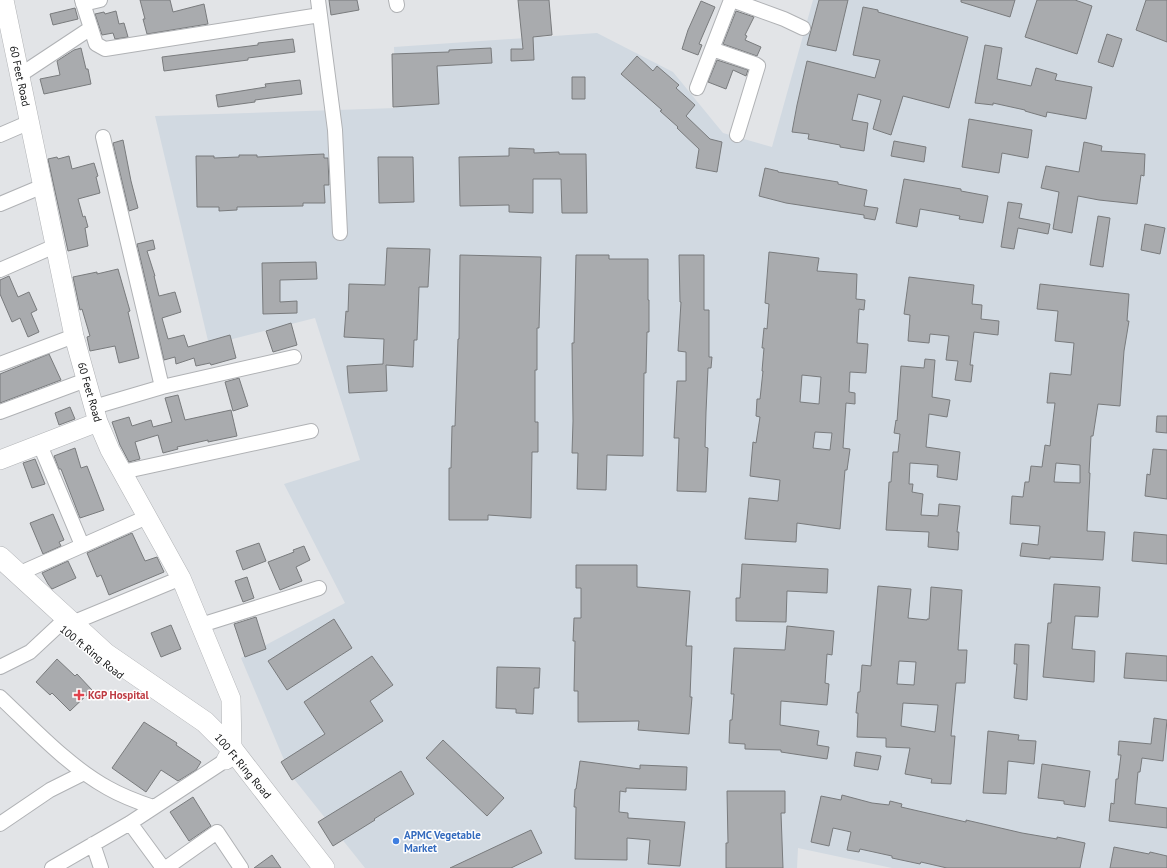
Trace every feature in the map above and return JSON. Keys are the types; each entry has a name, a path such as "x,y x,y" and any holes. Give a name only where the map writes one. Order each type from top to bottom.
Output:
{"main road":[{"path":"0,557 9,574"},
{"name":"100 ft Ring Road","path":"9,574 12,586 65,624 106,665 178,720 229,754 245,778 314,868"},
{"name":"100 Ft Ring Road","path":"229,754 324,868"}],"street":[{"name":"60 Feet Road","path":"4,0 74,336 96,414 110,450 181,578 231,699 229,754"},
{"path":"100,0 83,2 96,44 105,49 320,15"},
{"path":"318,0 335,130 340,233"},
{"path":"697,88 731,0 784,19 803,28"},
{"path":"20,75 91,28"},
{"path":"712,49 758,66 737,135"},
{"path":"0,135 30,122"},
{"path":"103,138 162,387"},
{"path":"0,204 43,186"},
{"path":"0,270 55,246"},
{"path":"0,364 74,336"},
{"path":"0,460 40,445 96,414 162,387 294,357"},
{"path":"0,412 86,380"},
{"path":"122,472 311,431"},
{"path":"40,445 82,546"},
{"path":"9,574 82,546 147,517"},
{"path":"0,667 30,652 65,624 181,578"},
{"path":"201,625 318,588"},
{"path":"0,697 47,742 84,773 108,788 130,799 153,807"},
{"path":"52,868 130,822 229,754"},
{"path":"0,824 50,790 84,773"},
{"path":"130,822 163,868"},
{"path":"166,868 217,832 241,868"},
{"path":"93,844 101,868"}],"shaded area":[{"path":"813,0 1167,0 1167,868 892,868 798,848 797,868 365,868 290,774 241,658 345,603 284,484 360,460 315,318 209,345 155,116 396,108 394,47 597,33 673,72 723,133 772,147"}],"building":[{"path":"140,0 170,0 173,12 204,4 208,24 147,34"},
{"path":"329,0 357,0 359,10 331,15"},
{"path":"518,0 549,0 552,35 533,37 534,60 511,61 511,49 523,49"},
{"path":"819,0 848,0 836,51 807,45"},
{"path":"961,0 1015,0 1010,17 961,2"},
{"path":"1037,0 1075,0 1092,6 1077,54 1025,37"},
{"path":"1146,0 1167,0 1167,42 1136,30"},
{"path":"701,1 715,7 699,44 702,45 698,55 682,49 688,30"},
{"path":"863,7 878,10 878,12 968,37 949,108 903,96 891,135 873,129 881,100 858,94 852,120 868,123 864,151 808,139 809,134 792,132 807,61 875,78 880,60 853,55"},
{"path":"75,8 78,19 53,25 50,14"},
{"path":"116,11 119,24 124,23 128,37 115,39 113,33 102,35 95,14 104,12 105,14"},
{"path":"736,11 754,17 745,35 747,36 745,40 761,47 757,56 723,44"},
{"path":"1107,34 1122,39 1113,67 1098,62"},
{"path":"293,39 295,52 164,71 162,57"},
{"path":"985,45 1002,48 997,79 1031,86 1036,68 1057,74 1055,80 1092,87 1086,119 1047,112 1046,117 1025,110 993,103 993,105 975,103"},
{"path":"81,48 91,84 44,94 40,79 60,75 57,61 74,50"},
{"path":"491,48 492,63 437,66 439,104 393,107 392,54 449,52 449,50"},
{"path":"637,56 653,71 657,66 679,85 676,88 695,105 686,116 710,139 722,142 717,172 696,168 699,149 660,111 662,110 621,74"},
{"path":"717,60 748,70 746,76 733,70 726,89 708,82"},
{"path":"572,77 585,77 585,99 572,99"},
{"path":"300,80 302,94 255,100 255,102 218,107 216,95 266,87 265,84"},
{"path":"969,119 1032,130 1028,158 1002,153 999,173 962,167"},
{"path":"123,140 138,208 129,211 113,143"},
{"path":"894,141 926,147 924,162 891,156"},
{"path":"1084,142 1102,146 1101,151 1145,154 1144,176 1141,175 1137,204 1078,196 1072,233 1053,229 1059,192 1041,188 1046,166 1079,172"},
{"path":"509,148 534,149 534,153 559,152 559,154 586,154 587,213 562,213 561,179 533,179 533,213 509,212 509,205 460,206 459,157 509,156"},
{"path":"324,154 324,158 328,158 329,185 324,185 325,203 303,203 303,206 237,207 237,210 219,211 219,207 197,207 196,156 214,156 214,158 239,157 239,155 257,155 257,157"},
{"path":"69,156 72,169 94,163 98,176 96,177 100,193 78,199 83,217 85,216 88,227 85,228 88,246 68,251 48,159 57,157 58,159"},
{"path":"378,157 413,157 414,202 379,203"},
{"path":"765,168 778,172 838,182 838,184 867,190 864,206 878,208 875,220 864,218 864,215 786,203 759,196"},
{"path":"904,179 961,189 961,191 988,196 983,223 959,219 960,216 920,209 917,227 896,223"},
{"path":"1008,202 1022,204 1019,218 1050,224 1048,234 1018,228 1014,249 1001,247"},
{"path":"1098,216 1110,218 1103,267 1090,265"},
{"path":"1145,224 1165,228 1160,254 1141,250"},
{"path":"153,240 155,249 147,251 155,276 159,296 175,292 181,312 162,318 168,339 184,335 188,347 230,335 236,358 211,365 210,363 196,366 194,358 176,364 175,357 164,360 137,244"},
{"path":"387,248 430,249 428,287 419,287 417,340 414,340 413,367 386,365 387,391 349,393 347,366 383,364 384,339 344,337 346,311 348,312 349,284 385,285"},
{"path":"769,252 819,258 817,271 857,274 856,299 865,300 864,310 859,309 857,343 868,344 866,373 850,372 849,392 855,393 855,404 846,403 843,448 850,449 847,470 845,470 840,529 797,523 796,542 745,539 749,498 778,501 780,480 750,476 753,442 756,443 760,417 756,416 757,399 760,399 764,348 762,348 764,328 767,329 769,304 765,303","holes":["802,375 821,377 819,404 800,402","815,432 832,433 830,450 813,448"]},
{"path":"460,255 541,257 539,328 537,328 537,370 535,370 535,422 538,422 538,452 532,452 531,518 488,515 488,520 449,520 449,468 451,468 452,426 455,426 459,339"},
{"path":"576,255 609,255 609,259 648,259 649,332 647,332 646,373 644,373 643,456 607,455 606,490 577,489 578,453 572,453 572,343 574,343"},
{"path":"679,255 704,255 704,310 709,310 709,357 712,357 711,368 708,368 706,412 705,447 708,448 706,492 677,491 679,438 674,438 677,381 686,381 686,352 678,351 681,302"},
{"path":"316,262 317,279 280,280 280,302 297,301 297,313 263,314 262,263"},
{"path":"118,269 130,311 128,312 139,358 119,363 115,346 90,351 87,337 90,336 82,309 80,310 73,277 97,272 97,274"},
{"path":"9,276 18,297 29,292 37,310 31,313 39,332 28,337 20,318 12,322 0,294 0,280"},
{"path":"909,277 974,285 972,304 982,305 981,319 999,321 998,335 974,332 970,365 973,365 971,382 955,380 958,361 946,360 949,336 930,334 929,343 908,341 910,315 904,314"},
{"path":"1040,284 1129,294 1127,321 1129,321 1124,351 1120,406 1098,404 1093,436 1091,436 1087,531 1105,532 1103,560 1050,557 1050,559 1020,556 1022,543 1038,545 1040,526 1010,524 1012,496 1023,497 1025,482 1029,482 1031,466 1042,467 1045,445 1050,446 1055,403 1047,403 1050,373 1071,375 1074,343 1055,341 1058,311 1037,309","holes":["1056,463 1080,465 1080,483 1054,482"]},
{"path":"291,323 297,345 273,352 266,331"},
{"path":"49,354 61,380 0,403 0,374"},
{"path":"925,359 935,360 932,397 950,400 947,417 929,414 926,447 960,452 957,480 937,477 938,465 910,463 909,484 913,484 912,492 923,494 921,515 938,516 939,504 960,506 957,532 959,532 958,550 928,547 929,532 886,530 889,482 891,482 893,452 898,452 900,434 894,433 896,420 897,421 901,366 924,368"},
{"path":"239,378 248,406 233,411 225,382"},
{"path":"178,395 185,420 231,410 237,436 208,442 208,440 177,447 178,449 163,453 158,435 135,442 140,459 129,462 120,445 112,422 129,417 132,426 151,420 153,427 172,422 165,398"},
{"path":"70,407 75,419 59,425 55,413"},
{"path":"1157,416 1167,416 1167,433 1156,432"},
{"path":"75,448 81,468 87,466 104,510 80,518 61,469 59,469 54,456"},
{"path":"1153,449 1167,450 1167,499 1145,496 1147,474 1150,475"},
{"path":"35,459 45,484 32,488 23,463"},
{"path":"53,514 64,540 59,542 61,546 43,554 30,523"},
{"path":"1134,532 1167,535 1167,564 1132,561"},
{"path":"132,533 145,561 157,557 164,572 109,595 101,575 97,577 87,553"},
{"path":"259,543 266,561 243,570 236,551"},
{"path":"304,546 310,560 296,567 302,581 280,590 268,562 294,552 293,550"},
{"path":"68,561 76,578 52,589 42,573"},
{"path":"742,564 828,569 827,593 787,591 786,622 736,621 736,598 740,598"},
{"path":"576,565 637,565 637,587 690,591 686,646 692,646 690,697 692,697 689,734 638,730 639,721 578,722 578,691 574,691 575,641 573,641 574,618 581,618 581,588 576,588"},
{"path":"247,577 254,598 243,602 235,581"},
{"path":"1054,584 1100,587 1098,617 1075,616 1072,649 1095,651 1094,682 1043,677 1048,623 1051,623"},
{"path":"878,586 911,589 908,618 927,620 929,619 931,587 962,590 958,650 967,650 965,683 956,683 951,736 955,736 951,784 931,783 932,779 905,774 910,748 886,747 886,738 857,737 858,713 856,713 858,692 860,692 862,665 871,666","holes":["899,661 916,662 914,685 897,684","903,703 938,705 935,732 901,726"]},
{"path":"256,617 266,649 245,657 234,624"},
{"path":"334,619 352,648 287,690 268,661"},
{"path":"171,625 181,649 161,657 151,633"},
{"path":"787,626 834,631 832,655 827,654 825,683 829,684 827,705 781,701 780,725 819,731 817,745 829,747 827,759 781,752 781,750 745,749 745,744 729,743 730,720 732,720 734,694 731,694 734,648 785,650"},
{"path":"1015,644 1029,645 1027,700 1014,698 1017,664 1014,664"},
{"path":"1126,653 1167,656 1167,681 1124,678"},
{"path":"372,656 393,685 370,701 383,721 292,780 281,762 325,734 304,702"},
{"path":"57,659 75,676 77,674 92,690 70,711 52,693 50,695 36,682"},
{"path":"497,667 540,668 539,688 534,688 533,714 516,713 516,709 496,708"},
{"path":"1154,718 1167,720 1163,761 1142,758 1140,772 1138,772 1135,804 1167,808 1167,828 1109,821 1111,803 1114,804 1116,779 1118,779 1121,755 1118,755 1119,741 1151,744"},
{"path":"144,722 177,743 176,745 201,762 196,770 178,781 161,770 146,792 112,768"},
{"path":"988,731 1019,735 1018,740 1036,741 1034,764 1008,761 1006,794 983,793"},
{"path":"443,740 504,798 487,816 426,758"},
{"path":"856,752 881,756 878,770 854,766"},
{"path":"580,761 640,769 640,765 687,767 686,790 626,788 626,792 620,791 619,812 628,813 628,818 685,822 680,866 648,864 650,840 627,838 627,860 575,859 576,807 574,807 575,789"},
{"path":"1042,764 1090,771 1085,807 1064,804 1064,801 1038,798"},
{"path":"401,771 414,794 333,846 318,822"},
{"path":"727,791 785,791 785,813 781,813 783,868 726,868 726,843 728,843"},
{"path":"842,795 872,803 889,805 890,801 902,804 901,807 966,822 966,820 1022,833 1057,839 1057,837 1085,843 1080,868 947,868 921,862 920,864 860,849 859,852 847,850 851,832 833,828 829,846 811,842 821,796 841,800"},
{"path":"193,797 211,826 189,841 170,812"},
{"path":"531,830 542,853 511,868 450,868"},
{"path":"1114,847 1167,856 1167,868 1110,868"},
{"path":"272,855 281,868 254,868"}],"place":[{"name":"KGP Hospital","path":"79,695"},
{"name":"APMC Vegetable Market","path":"396,841"}]}
